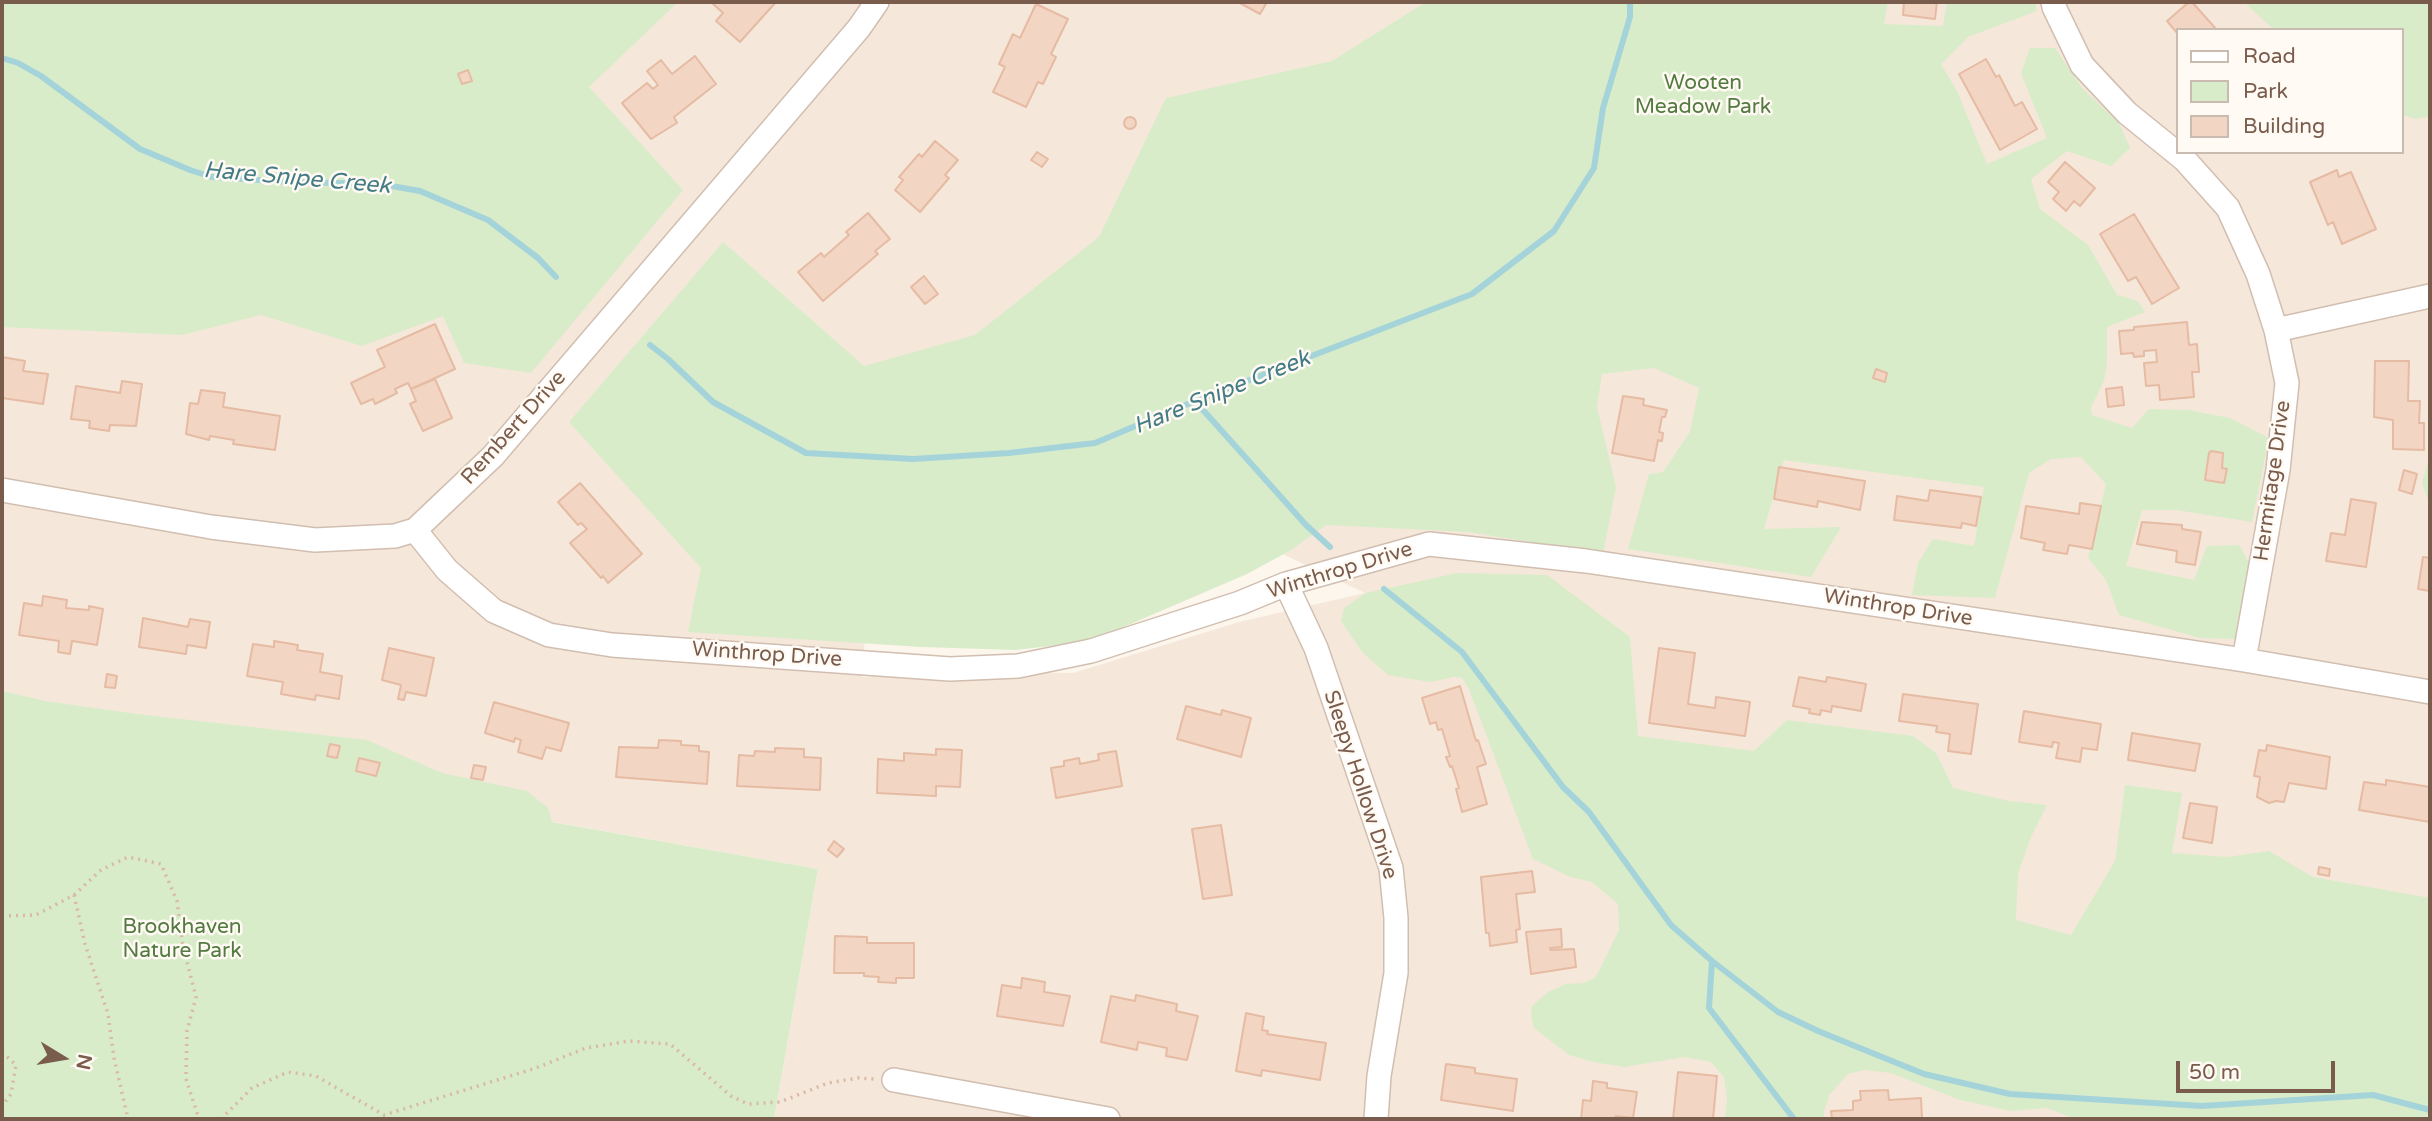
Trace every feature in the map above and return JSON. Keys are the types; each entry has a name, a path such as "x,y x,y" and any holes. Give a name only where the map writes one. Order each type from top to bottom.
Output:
{"street":[{"name":"Rembert Drive","path":"415,530 493,456 859,28 877,2"},
{"name":"Hermitage Drive","path":"2053,2 2082,65 2127,113 2176,153"},
{"name":"Hermitage Drive","path":"2178,154 2228,208 2258,274 2276,330 2287,383 2278,470 2244,660"},
{"path":"2276,330 2430,296"},
{"path":"2,490 211,527 315,540 395,536 415,530"},
{"name":"Winthrop Drive","path":"415,530 447,569 494,611 549,635 612,645 950,669 1018,666 1091,652 1240,603 1286,584 1429,544 1586,561 2244,660 2430,692"},
{"name":"Sleepy Hollow Drive","path":"1286,584 1316,648 1391,868 1396,918 1396,973 1379,1076 1376,1119"},
{"path":"894,1080 1108,1119"}],"path":[{"path":"2,916 36,915 74,895 101,870 128,857 161,864 177,901 183,946 196,997 187,1031 186,1079 199,1119"},
{"path":"74,895 85,944 108,1014 114,1058 128,1119"},
{"path":"222,1119 252,1088 288,1072 316,1076 384,1115 536,1068 586,1048 629,1041 670,1044 731,1096 748,1104 780,1102 838,1081 859,1078 894,1080"},
{"path":"2,1052 16,1065 11,1094 2,1106"}],"shaded area":[{"path":"2,2 2430,2 2430,1119 774,1119 818,869 2,724","holes":["1259,543 1365,593 1239,622 1073,673 926,672 863,677 865,631"]}],"green space":[{"path":"2,2 678,2 589,87 683,190 531,373 464,363 443,316 362,346 261,315 182,335 2,327"},
{"name":"Wooten Meadow Park","path":"1426,2 1888,2 1884,24 1943,26 1947,2 2035,2 2037,11 1968,37 1941,64 1957,91 1987,164 2047,138 2021,73 2030,48 2055,48 2082,88 2119,123 2130,148 2111,166 2067,151 2031,179 2040,209 2088,245 2117,295 2138,301 2145,312 2107,327 2104,381 2091,407 2092,415 2132,428 2149,409 2188,410 2230,418 2269,438 2252,522 2176,510 2142,510 2126,566 2194,580 2207,546 2239,545 2249,563 2238,639 2200,638 2119,615 2106,580 2088,558 2106,484 2081,457 2051,459 2029,473 1995,598 1912,595 1918,563 1933,539 1974,546 1984,487 1784,460 1764,529 1841,527 1811,577 1628,549 1649,474 1663,472 1690,432 1699,388 1654,368 1602,374 1597,407 1616,487 1603,554 1469,532 1326,525 1291,550 1247,574 1091,641 1016,650 921,647 688,632 701,568 569,422 723,242 864,366 975,335 1099,237 1166,98 1332,61"},
{"path":"2244,2 2430,2 2430,116 2416,119 2404,116 2404,28 2272,28"},
{"path":"2430,455 2430,505 2422,483"},
{"path":"1457,573 1547,575 1630,637 1638,736 1754,751 1787,720 1913,736 1936,753 1953,788 2009,801 2047,805 2031,837 2018,873 2016,920 2071,935 2115,861 2125,785 2182,793 2172,853 2227,857 2269,851 2313,877 2430,898 2430,1119 2076,1119 2047,1108 2011,1111 1960,1100 1891,1073 1864,1070 1848,1074 1830,1094 1824,1119 1725,1119 1727,1099 1724,1077 1711,1062 1684,1057 1624,1067 1569,1055 1534,1028 1532,1006 1548,992 1566,984 1584,983 1596,977 1619,930 1618,904 1592,882 1570,877 1533,859 1469,689 1462,678 1430,682 1388,675 1363,653 1341,621 1344,608 1366,593"},
{"name":"Brookhaven Nature Park","path":"2,691 45,701 137,714 367,740 442,773 527,791 548,808 552,822 818,869 774,1119 2,1119"}],"building":[{"path":"711,2 776,2 740,42 716,21 723,13"},
{"path":"1238,2 1267,2 1260,14"},
{"path":"1904,2 1937,2 1935,19 1903,15"},
{"path":"2192,2 2215,28 2176,28 2176,32 2167,21"},
{"path":"1036,4 1068,19 1051,54 1056,57 1043,84 1038,82 1026,107 993,92 1005,67 999,64 1013,34 1020,38"},
{"path":"695,56 716,84 674,117 677,123 651,139 622,103 647,83 653,89 658,85 647,71 661,60 672,74"},
{"path":"1986,59 1996,77 1999,75 2015,106 2022,102 2037,129 2000,150 1959,74"},
{"path":"468,70 472,81 462,84 458,74"},
{"path":"1125,118 1135,118 1135,128 1125,128"},
{"path":"935,141 958,160 945,175 949,178 920,212 895,190 903,180 899,177 919,154 922,157"},
{"path":"1037,152 1048,159 1042,167 1031,160"},
{"path":"2065,162 2095,188 2080,206 2074,201 2066,211 2053,199 2059,192 2048,182"},
{"path":"2337,170 2339,177 2351,172 2376,229 2342,244 2333,222 2328,225 2310,182"},
{"path":"868,213 890,239 875,251 878,254 823,301 798,272 821,253 824,257 849,235 846,232"},
{"path":"2134,214 2179,288 2152,304 2136,277 2128,281 2100,234"},
{"path":"924,276 938,294 925,304 911,287"},
{"path":"2187,322 2189,345 2197,344 2199,372 2192,372 2194,397 2160,400 2159,385 2146,386 2144,363 2157,362 2156,350 2144,351 2144,356 2121,354 2119,331"},
{"path":"435,324 455,369 411,389 408,383 395,389 397,393 375,404 373,399 361,404 351,383 385,367 377,350"},
{"path":"2,357 25,361 23,371 48,374 43,404 2,398"},
{"path":"2375,361 2409,361 2408,401 2420,401 2419,423 2424,423 2424,450 2393,449 2393,420 2374,417"},
{"path":"1876,369 1887,373 1885,382 1873,378"},
{"path":"435,379 452,418 423,431 410,404 416,401 411,389"},
{"path":"122,381 142,384 136,426 110,425 109,431 89,428 90,421 71,419 76,386 120,393"},
{"path":"2122,387 2124,405 2108,407 2106,389"},
{"path":"201,390 225,393 223,407 280,416 275,450 233,444 234,440 210,436 209,440 186,434 190,403 198,404"},
{"path":"1623,396 1644,399 1643,405 1667,410 1665,417 1662,417 1659,432 1663,433 1662,441 1658,440 1654,461 1612,453"},
{"path":"2211,451 2223,453 2222,468 2227,469 2224,483 2205,480"},
{"path":"1779,467 1865,481 1860,510 1818,501 1817,507 1774,499"},
{"path":"2404,470 2417,474 2412,494 2399,490"},
{"path":"580,483 642,554 608,583 570,543 587,529 581,523 578,525 558,502"},
{"path":"1930,490 1981,497 1976,526 1962,523 1961,528 1894,520 1897,496 1928,501"},
{"path":"2351,499 2376,503 2366,567 2326,561 2331,533 2345,535"},
{"path":"2080,503 2101,506 2092,549 2069,545 2067,554 2043,550 2045,543 2021,538 2026,506 2079,514"},
{"path":"2142,522 2182,525 2182,529 2201,532 2195,565 2176,562 2177,551 2137,544"},
{"path":"2423,557 2430,558 2430,591 2418,589"},
{"path":"43,596 67,600 66,608 89,610 89,606 103,609 97,645 72,641 70,654 58,652 59,641 19,635 24,603 42,606"},
{"path":"143,618 188,627 190,619 210,622 206,648 187,645 186,654 139,647"},
{"path":"274,641 298,645 297,650 323,654 320,672 342,676 339,699 316,695 315,700 281,694 283,682 247,676 253,644 274,647"},
{"path":"389,648 434,658 426,696 406,692 404,700 398,699 401,685 382,680"},
{"path":"1659,648 1695,653 1688,704 1715,708 1716,697 1750,702 1745,736 1649,723"},
{"path":"107,674 117,676 115,688 105,687"},
{"path":"1799,677 1826,682 1827,677 1866,684 1861,711 1832,706 1831,712 1821,710 1820,715 1809,713 1810,709 1793,706"},
{"path":"1460,686 1476,741 1478,740 1486,764 1477,767 1487,804 1462,812 1456,789 1459,788 1446,757 1450,756 1442,729 1438,730 1436,722 1430,724 1422,698"},
{"path":"1903,694 1978,704 1971,754 1948,751 1950,734 1936,732 1937,726 1899,721"},
{"path":"494,702 569,723 561,751 546,747 542,759 518,752 521,740 515,738 514,742 485,733"},
{"path":"1186,706 1221,715 1222,710 1251,718 1241,757 1177,739"},
{"path":"2024,711 2101,724 2097,750 2082,748 2080,762 2056,758 2059,743 2053,742 2052,747 2019,742"},
{"path":"2132,733 2200,744 2195,771 2128,760"},
{"path":"659,740 681,741 681,745 699,746 699,751 709,752 707,784 616,777 619,747 658,748"},
{"path":"330,744 340,746 337,758 327,756"},
{"path":"2267,745 2330,757 2326,789 2289,783 2284,802 2269,803 2257,797 2260,777 2254,776 2259,750 2266,751"},
{"path":"775,748 804,749 804,757 821,758 820,790 737,786 739,755 754,756 755,751 775,752"},
{"path":"936,749 962,750 960,787 936,786 936,796 877,793 878,759 904,761 904,753 936,755"},
{"path":"1116,751 1122,786 1056,798 1051,768 1064,766 1064,761 1079,758 1080,764 1099,760 1098,754"},
{"path":"359,758 380,763 376,776 356,771"},
{"path":"474,765 486,767 483,780 471,778"},
{"path":"2386,780 2430,787 2430,822 2359,810 2364,782 2386,785"},
{"path":"2190,803 2217,807 2212,843 2183,838"},
{"path":"1221,825 1232,895 1203,899 1192,829"},
{"path":"834,841 844,849 837,857 828,850"},
{"path":"2319,867 2330,869 2329,876 2318,874"},
{"path":"1532,871 1535,892 1516,894 1520,929 1516,930 1517,942 1490,946 1489,933 1486,933 1481,877"},
{"path":"1561,929 1562,947 1550,948 1574,949 1576,967 1531,974 1526,932"},
{"path":"835,936 867,937 867,943 914,943 914,978 896,978 896,983 878,982 879,977 864,976 864,973 834,973"},
{"path":"1022,978 1045,982 1044,992 1070,996 1063,1026 997,1016 1002,985 1021,988"},
{"path":"1136,995 1177,1004 1176,1011 1198,1016 1187,1060 1166,1056 1167,1048 1138,1042 1137,1050 1101,1042 1111,996 1135,1001"},
{"path":"1246,1013 1264,1017 1262,1030 1268,1031 1267,1034 1326,1043 1320,1080 1262,1070 1261,1076 1236,1071"},
{"path":"1446,1064 1475,1068 1475,1073 1517,1079 1513,1111 1441,1100"},
{"path":"1678,1072 1717,1076 1713,1119 1673,1119"},
{"path":"1593,1081 1607,1083 1607,1088 1637,1092 1633,1118 1616,1116 1615,1119 1581,1119 1583,1100 1591,1101"},
{"path":"1888,1090 1889,1100 1921,1098 1922,1119 1832,1119 1831,1111 1853,1110 1853,1101 1861,1100 1860,1091"}],"waterway":[{"name":"Hare Snipe Creek","path":"650,345 713,402 806,453 913,459 1009,453 1095,443 1195,401 1472,294 1554,231 1594,168 1603,108 1630,17 1630,2"},
{"name":"Hare Snipe Creek","path":"2,58 18,63 41,76 140,149 190,170 212,177 380,184 420,191 488,220 538,258 556,277"},
{"path":"1195,401 1306,525 1330,547"},
{"path":"1384,589 1462,652 1563,787 1589,812 1671,925 1778,1012 1924,1074 2010,1094 2202,1106 2373,1095 2430,1110"},
{"path":"1712,961 1709,1008 1794,1119"}]}
